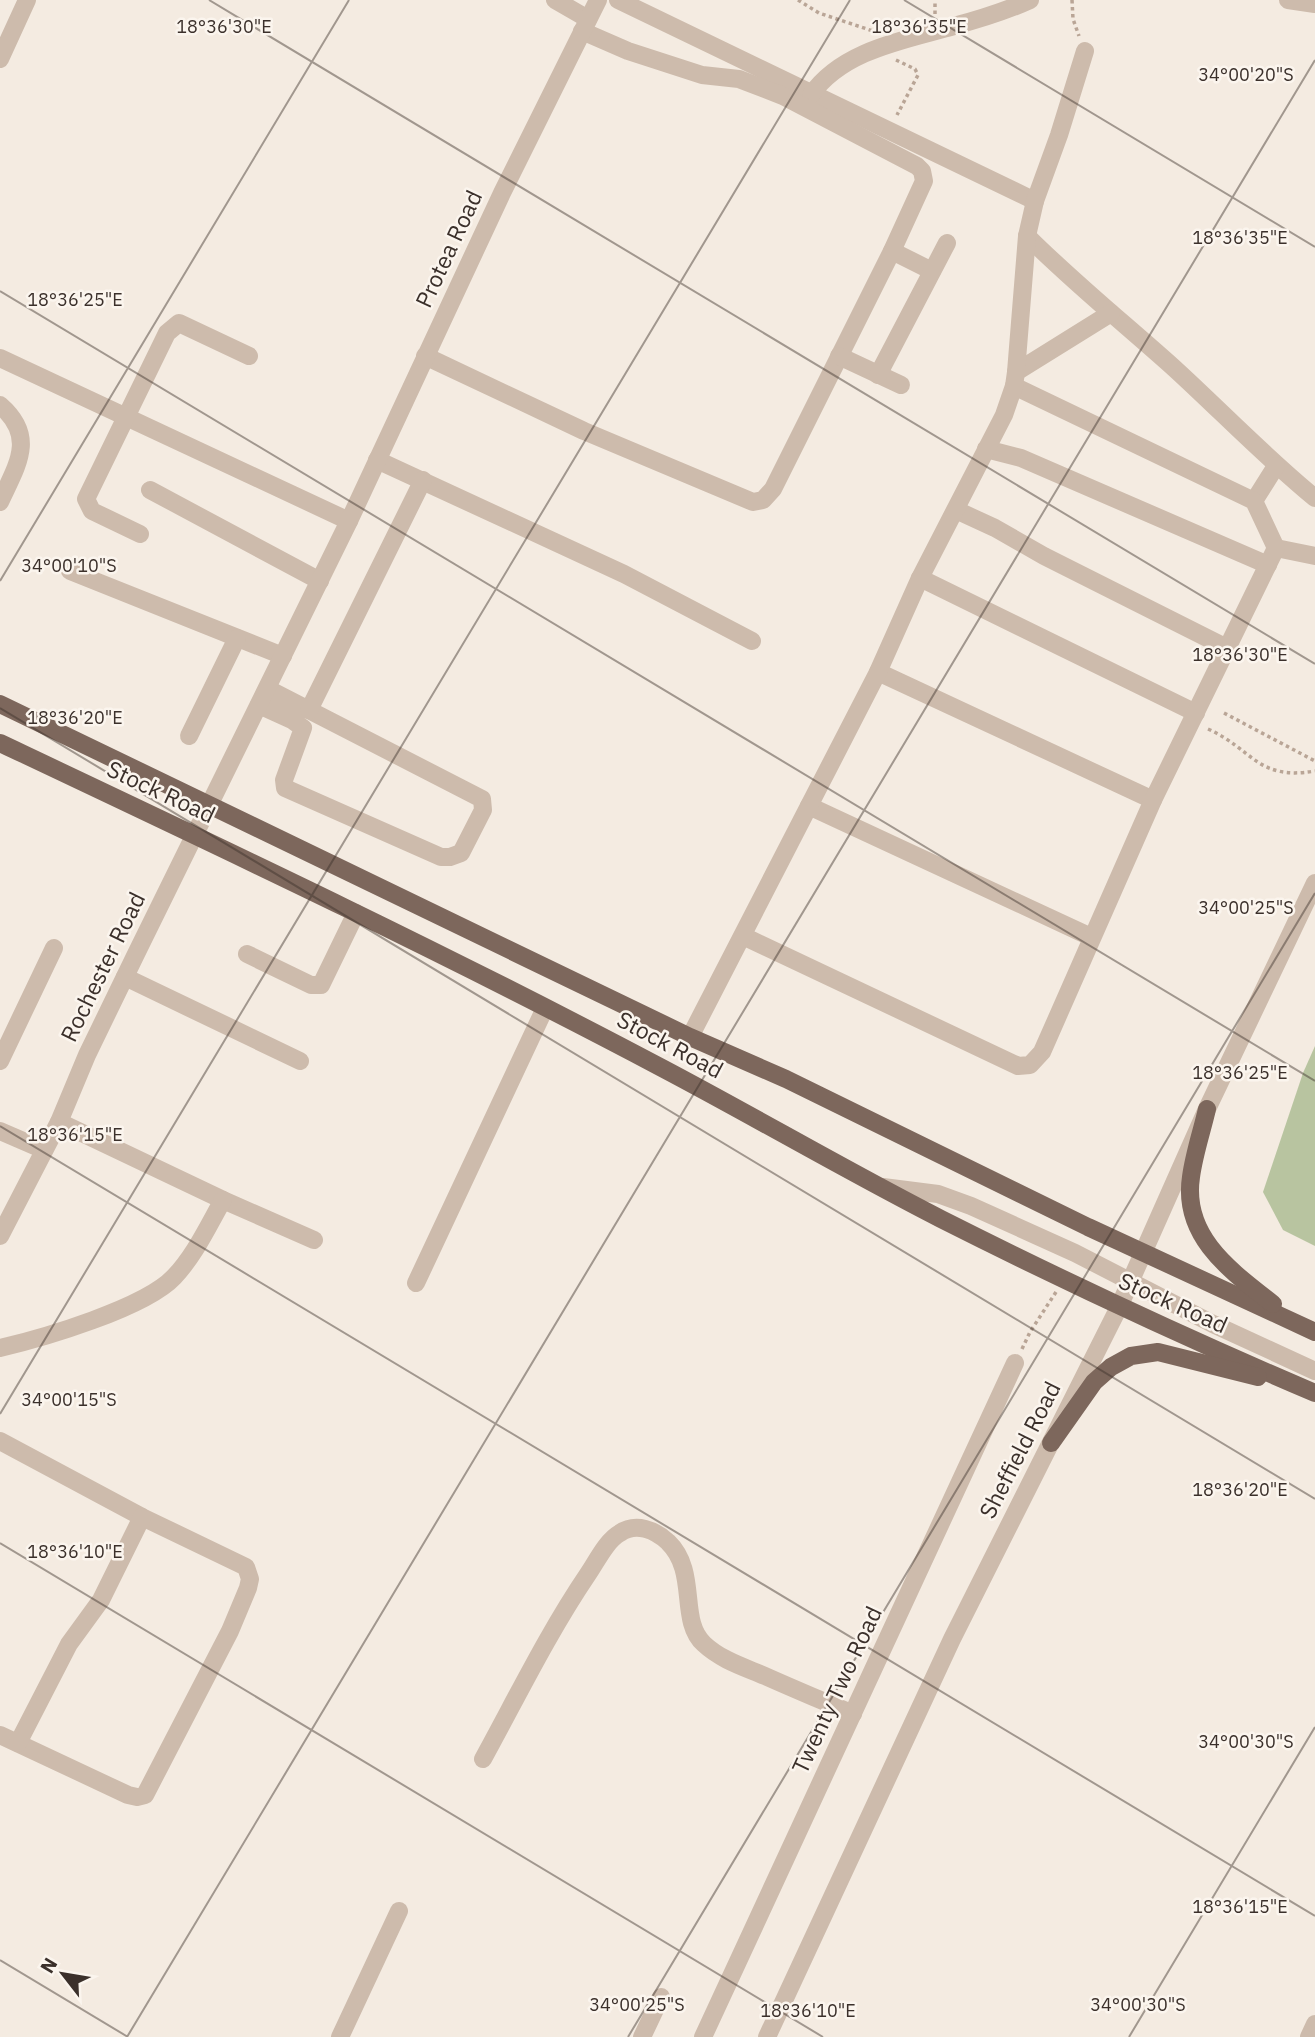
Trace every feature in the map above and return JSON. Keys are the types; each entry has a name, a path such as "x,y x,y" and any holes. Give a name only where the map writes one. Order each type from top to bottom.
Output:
{"main road":[{"name":"Stock Road","path":"0,704 691,1037 786,1079 1315,1332"},
{"name":"Stock Road","path":"0,743 194,834 545,1008 661,1067 937,1217 1119,1307 1307,1390"},
{"path":"1207,1109 1190,1178 1196,1227 1220,1261 1296,1323"},
{"path":"1051,1443 1094,1382 1111,1367 1131,1356 1158,1352 1307,1390"}],"street":[{"path":"0,59 27,0"},
{"path":"425,356 584,431 752,502 763,500 773,489 924,181 922,171 917,166 783,96 739,79 702,75 628,51 585,25 555,0"},
{"name":"Protea Road","path":"209,805 268,689 425,356 598,0"},
{"path":"618,0 1035,201"},
{"path":"811,95 824,77 882,46 951,27 1030,0"},
{"path":"1288,0 1315,4"},
{"path":"691,1037 878,672 920,578 1004,415 1015,379 1027,236 1035,201 1059,135 1084,51"},
{"path":"1027,236 1276,466 1315,498"},
{"path":"878,375 947,243"},
{"path":"892,251 932,271"},
{"path":"1015,379 1111,313"},
{"path":"140,534 92,511 86,499 167,333 179,323 249,356"},
{"path":"839,356 901,385"},
{"path":"0,358 349,521"},
{"path":"1015,379 1254,501 1276,548"},
{"path":"0,405 15,421 23,445 0,502"},
{"path":"986,449 1021,458 1268,565"},
{"path":"377,460 624,574 752,641"},
{"path":"1254,501 1276,466"},
{"path":"309,710 423,480"},
{"path":"150,490 320,581"},
{"path":"956,510 1227,648"},
{"path":"743,936 1018,1066 1030,1065 1042,1052 1153,800 1276,548"},
{"path":"1276,548 1315,556"},
{"path":"70,571 283,656"},
{"path":"920,578 1194,718"},
{"path":"189,736 237,638"},
{"path":"878,672 1153,800"},
{"path":"259,705 303,728 284,780 285,788 441,857 461,853 483,810 482,799 268,689"},
{"name":"Rochester Road","path":"0,1236 59,1122 209,805"},
{"path":"809,806 1091,937"},
{"name":"Sheffield Road","path":"766,2037 952,1639 1119,1307 1207,1109 1315,883"},
{"path":"247,954 311,985 321,985 356,913"},
{"path":"0,1061 54,948"},
{"path":"125,978 300,1061"},
{"path":"416,1283 545,1008"},
{"path":"59,1122 314,1240"},
{"path":"0,1131 44,1150"},
{"path":"883,1187 938,1194 956,1200 1076,1253 1213,1324 1315,1371"},
{"path":"0,1348 61,1330 144,1300 171,1280 186,1264 223,1200"},
{"name":"Twenty Two Road","path":"702,2037 1015,1363"},
{"path":"0,1441 142,1517 246,1567 250,1579 230,1631 145,1795 128,1795 0,1735"},
{"path":"18,1743 69,1644 101,1600 142,1517"},
{"path":"483,1759 563,1612 607,1545 623,1530 636,1528 657,1533 685,1567 689,1608 701,1642 735,1664 853,1714"},
{"path":"340,2037 399,1912"},
{"path":"642,2037 661,1997"},
{"path":"1309,2037 1315,2024"}],"path":[{"path":"798,0 819,13 864,26 880,34 882,46 915,69 918,75 899,111 885,130"},
{"path":"1072,0 1073,19 1084,51"},
{"path":"1224,713 1315,761"},
{"path":"1194,718 1233,741 1246,755 1268,768 1282,774 1315,771"},
{"path":"1015,1363 1030,1332 1056,1292"}],"green space":[{"path":"1315,1046 1315,1246 1283,1230 1263,1192 1303,1073"}]}
